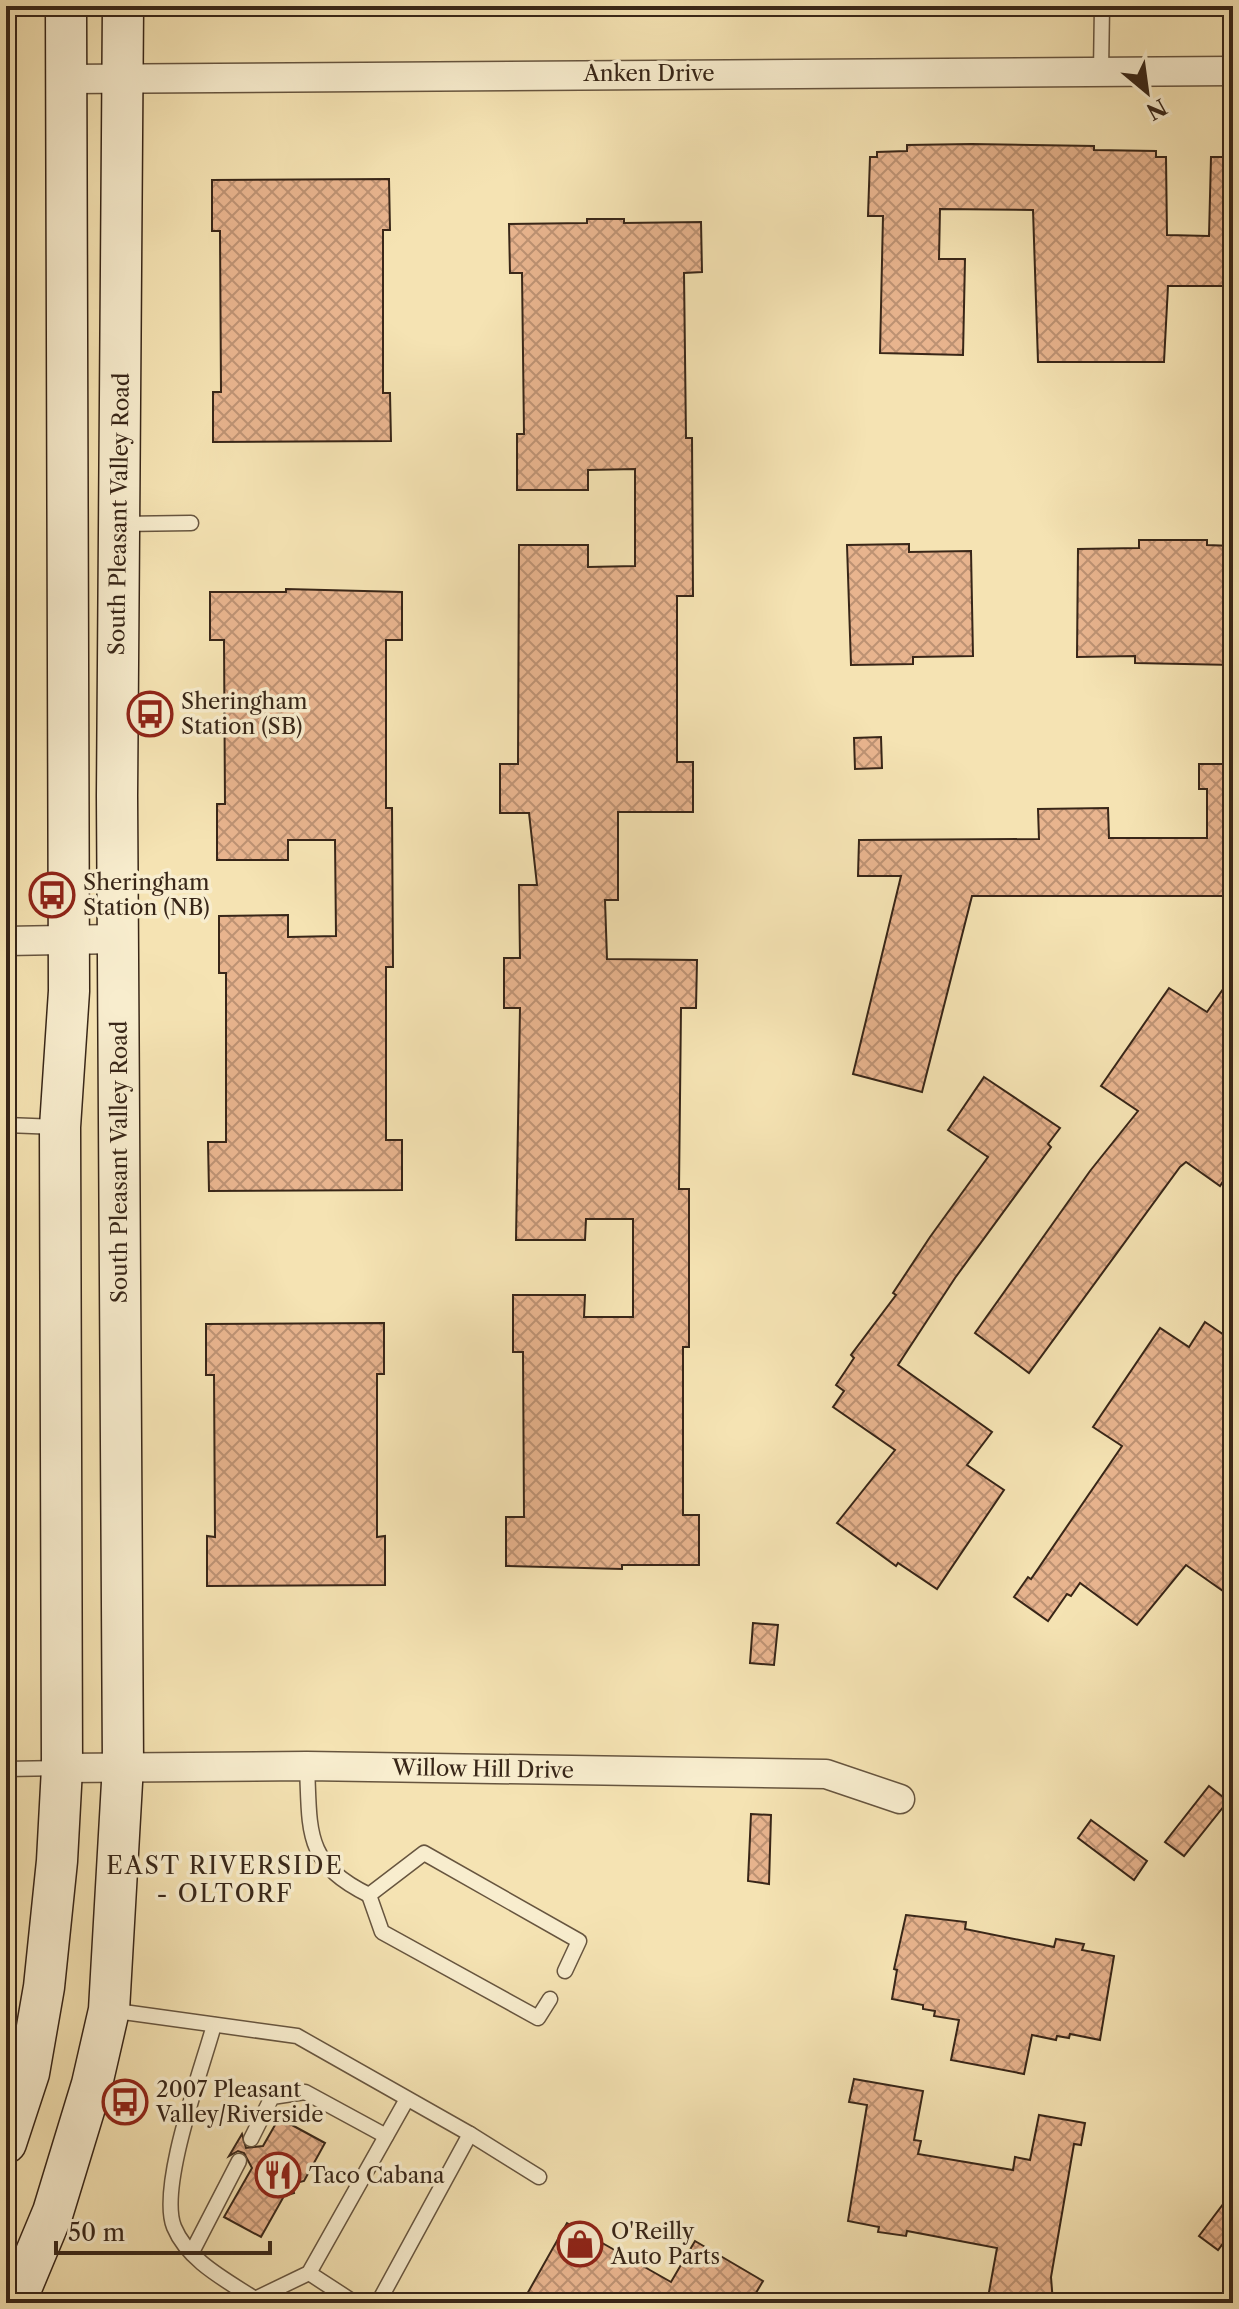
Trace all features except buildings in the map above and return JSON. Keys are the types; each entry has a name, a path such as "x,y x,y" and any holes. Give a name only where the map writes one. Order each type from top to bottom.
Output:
{"main road":[{"path":"6,2143 29,2073 44,1987 62,1768 60,1127 69,940 66,6"},
{"name":"South Pleasant Valley Road","path":"15,2303 53,2212 92,2084 109,2010 123,1765 117,939 123,6"},
{"path":"67,526 119,524"}],"street":[{"name":"Anken Drive","path":"66,79 1233,71"},
{"path":"6,941 117,939"},
{"name":"Willow Hill Drive","path":"62,1768 123,1765 307,1766 826,1774 900,1799"}],"lane":[{"path":"1101,72 1102,6"},
{"path":"119,524 191,523"},
{"path":"6,1125 60,1127"},
{"path":"307,1766 309,1817 316,1852 338,1879 369,1895 382,1932 538,2018 550,1999"},
{"path":"6,1769 62,1768"},
{"path":"369,1895 424,1853 579,1941 565,1971"},
{"path":"109,2010 297,2036 470,2134 539,2177"},
{"path":"214,2025 170,2183 174,2226 198,2260 255,2299 309,2273 407,2099"},
{"path":"251,2139 272,2097 305,2092 386,2136"},
{"path":"378,2303 470,2134"},
{"path":"192,2252 239,2161"},
{"path":"309,2273 355,2303"}],"place":[{"name":"Sheringham Station (SB)","path":"150,714"},
{"name":"Sheringham Station (NB)","path":"52,895"},
{"name":"2007 Pleasant Valley/Riverside","path":"125,2102"},
{"name":"Taco Cabana","path":"278,2175"},
{"name":"O'Reilly Auto Parts","path":"580,2244"}],"district":[{"name":"EAST RIVERSIDE - OLTORF","path":"225,1879"}]}
